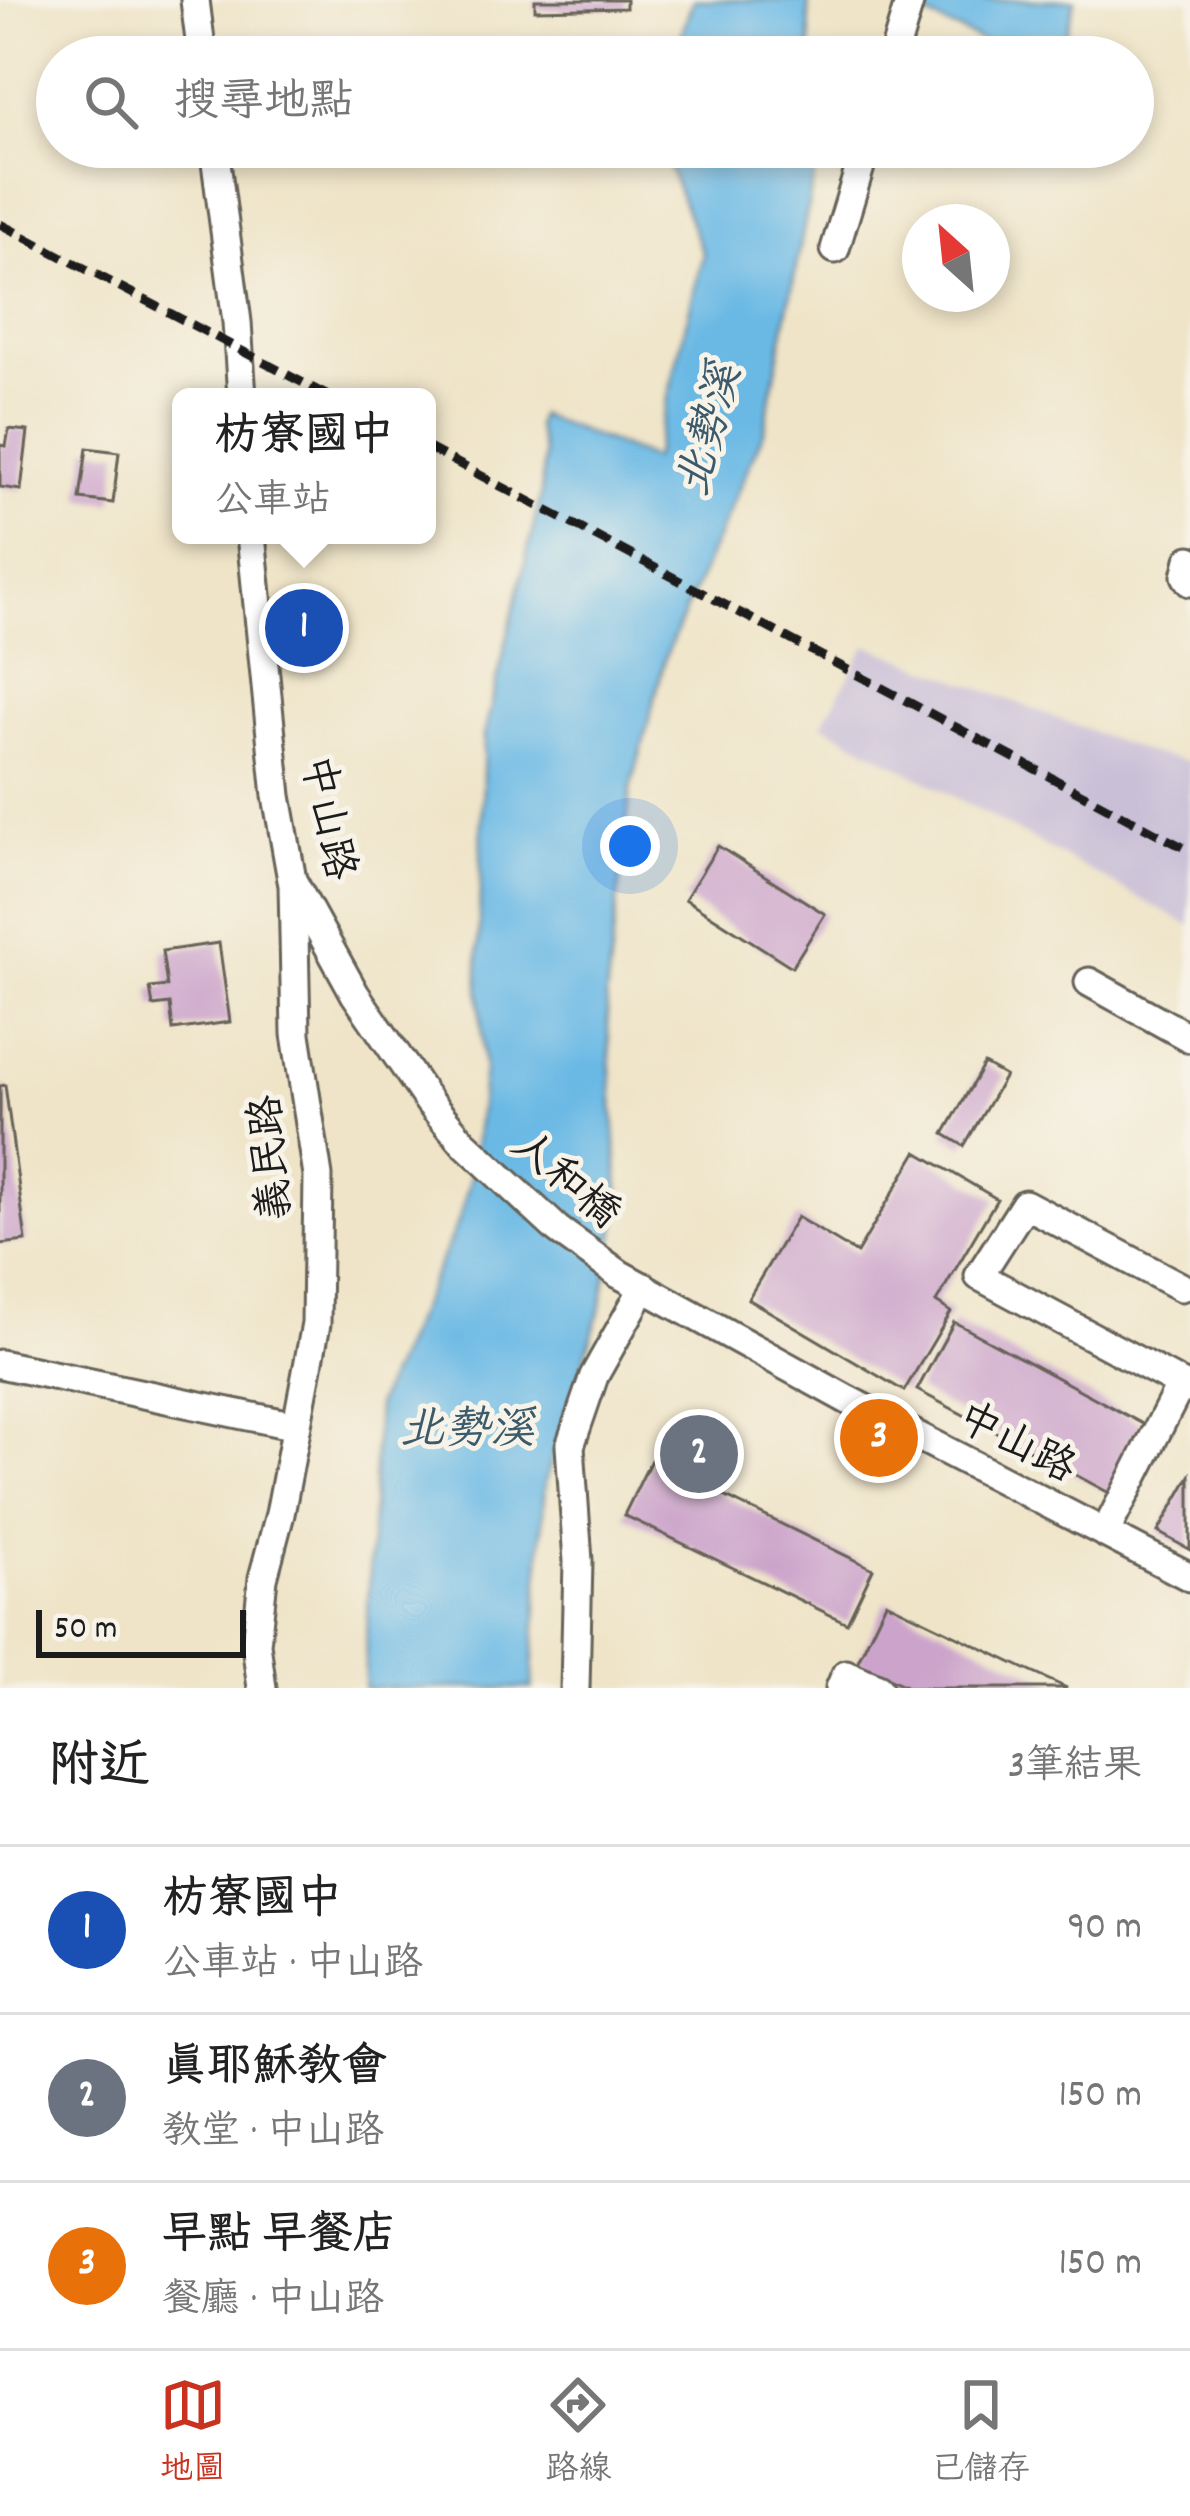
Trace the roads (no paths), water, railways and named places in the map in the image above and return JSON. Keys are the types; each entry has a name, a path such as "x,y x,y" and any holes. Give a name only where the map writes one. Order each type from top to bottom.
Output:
{"street":[{"path":"195,0 199,36"},
{"path":"899,36 910,0"},
{"path":"217,168 241,388"},
{"path":"835,249 860,168"},
{"name":"中山路","path":"251,544 277,796 292,880 355,994 429,1102 464,1142"},
{"path":"1190,560 1186,577 1190,582"},
{"name":"義民路","path":"262,1688 256,1644 263,1578 316,1324 318,1176 296,1034 292,880"},
{"path":"1089,982 1190,1038"},
{"name":"人和橋","path":"464,1142 558,1230 632,1280"},
{"path":"1105,1533 1186,1387 979,1276 1025,1204 1181,1287"},
{"path":"574,1688 578,1561 570,1445 632,1280"},
{"name":"中山路","path":"632,1280 848,1400 1190,1577"},
{"path":"0,1364 296,1426"},
{"path":"843,1681 878,1688"}],"water":[{"path":"693,0 808,0 810,36 681,36"},
{"path":"926,0 1075,0 1066,36 971,36 923,14"},
{"name":"北勢溪","path":"669,168 815,168 764,431 666,655 631,789 606,996 620,1204 600,1310 545,1481 532,1688 364,1688 377,1403 459,1220 472,1173 484,1070 478,970 484,736 541,495 544,454 536,425 539,415 653,459 703,254"}],"railway":[{"path":"0,224 313,388"},
{"path":"436,452 1190,851"}],"place":[{"name":"枋寮國中","path":"304,628"},
{"name":"早點 早餐店","path":"879,1438"},
{"name":"真耶穌教會","path":"699,1454"}]}
